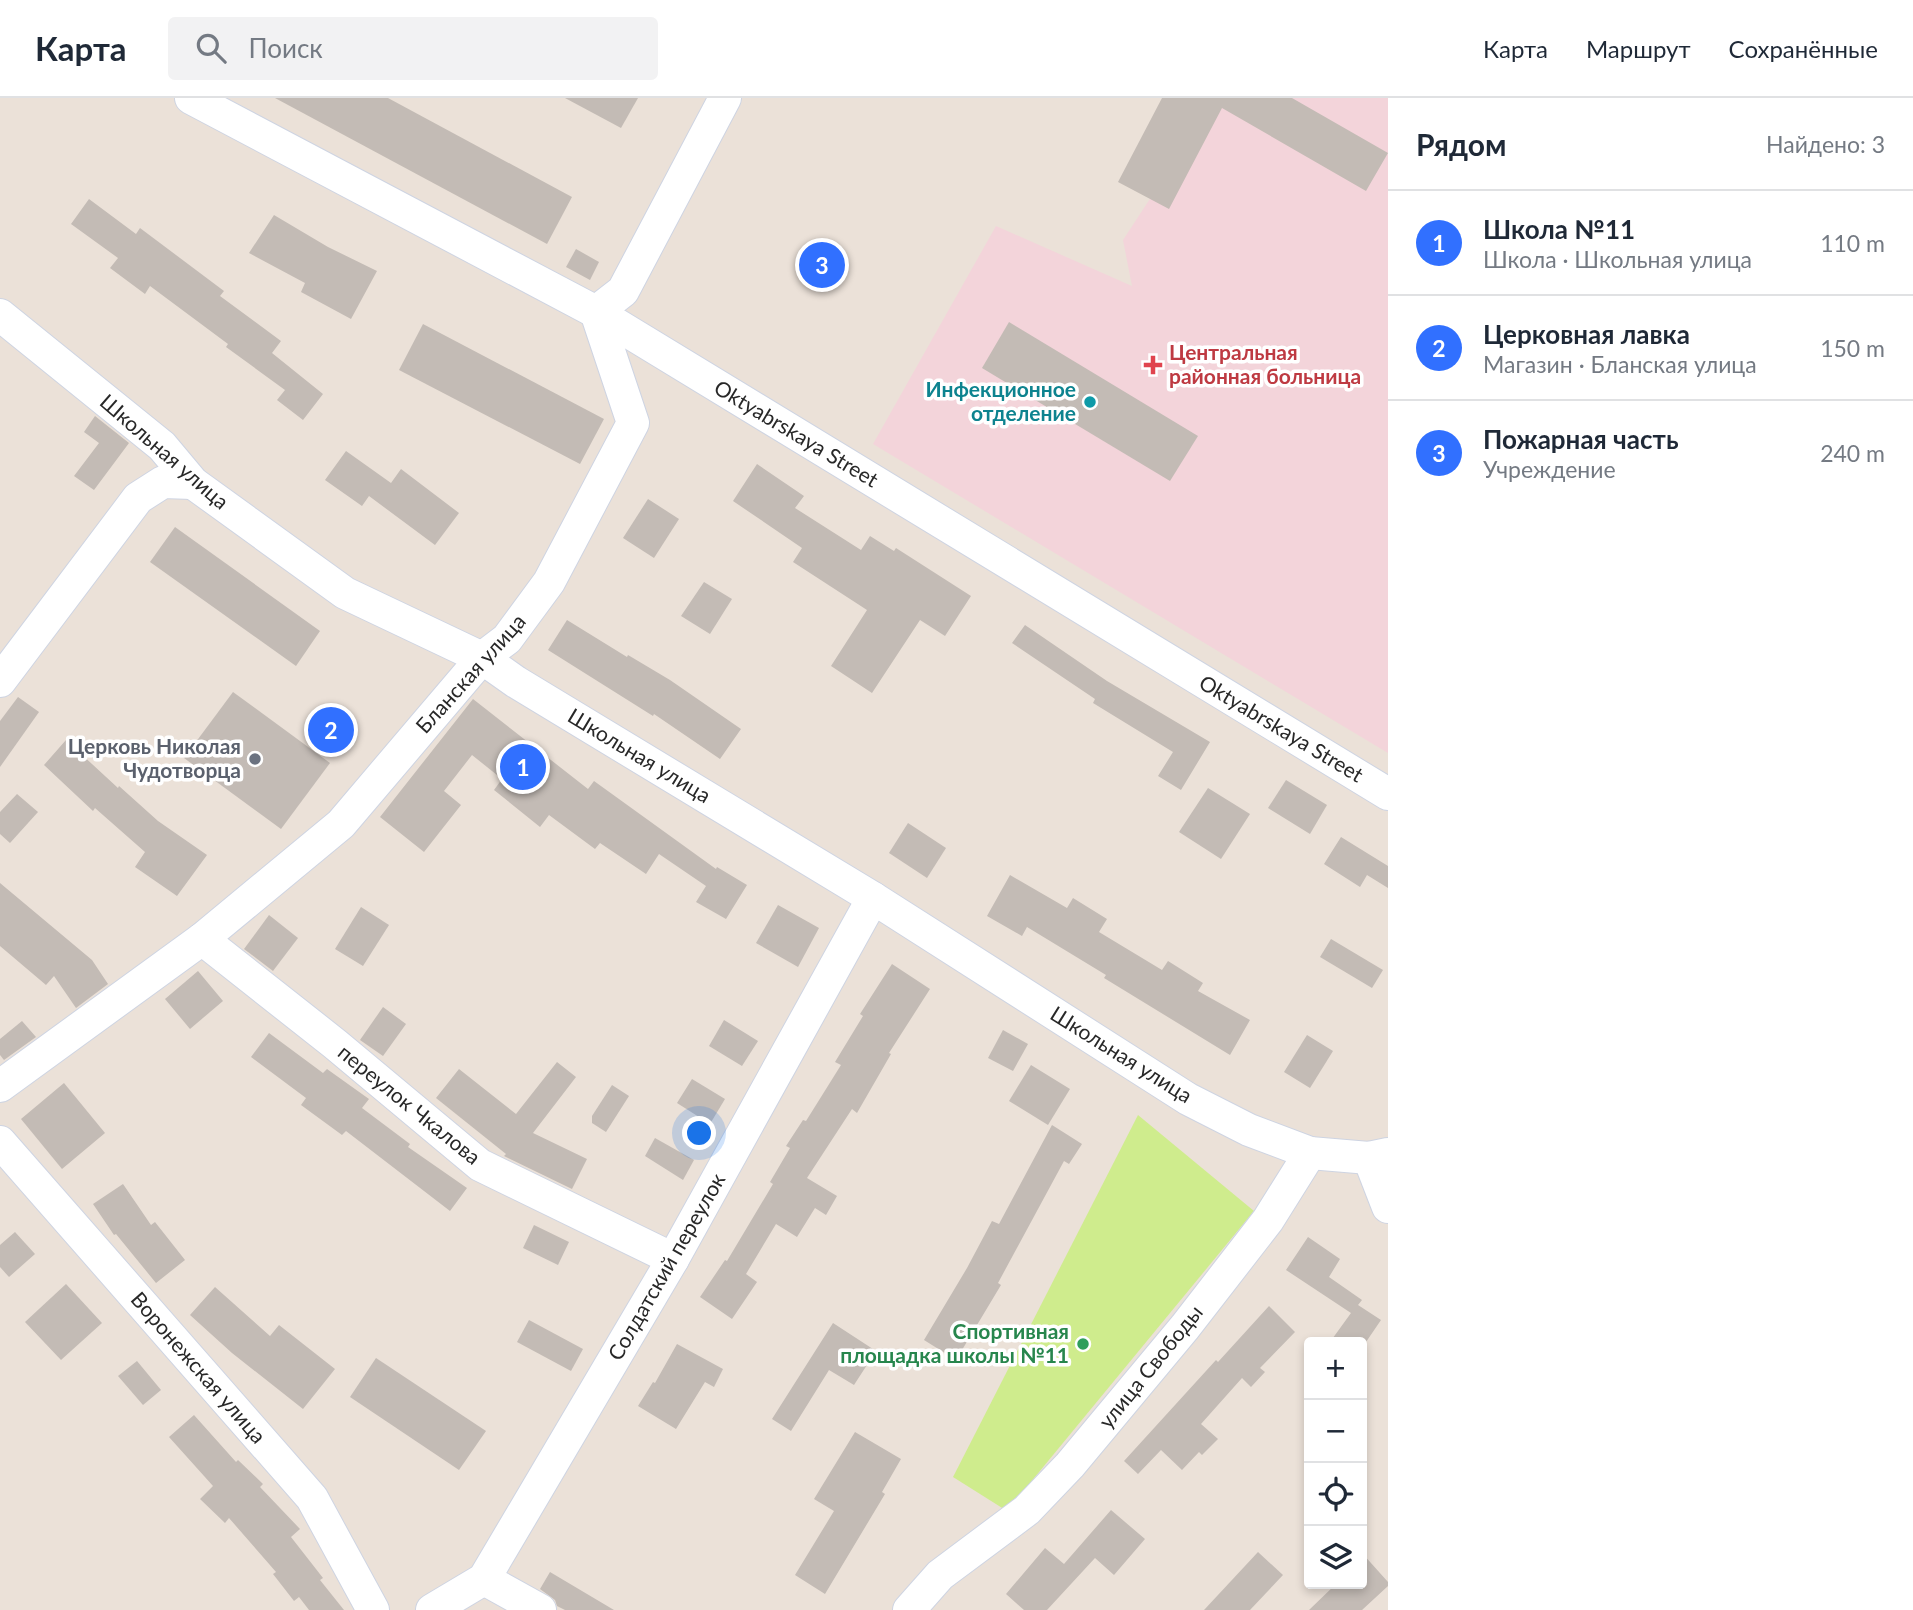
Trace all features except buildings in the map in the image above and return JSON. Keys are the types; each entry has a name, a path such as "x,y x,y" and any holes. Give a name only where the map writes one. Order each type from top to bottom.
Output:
{"street":[{"name":"Oktyabrskaya Street","path":"191,98 596,312 1388,794"},
{"path":"596,312 623,291 724,98"},
{"name":"Бланская улица","path":"0,1086 202,939 341,824 482,658 507,639 549,582 633,423 596,312"},
{"name":"Школьная улица","path":"0,314 162,446 193,483 345,593 482,658 528,689 873,898 1188,1098 1249,1130 1310,1153"},
{"path":"0,681 138,498 163,482 193,483"},
{"name":"Солдатский переулок","path":"432,1610 484,1578 673,1259 873,898"},
{"name":"переулок Чкалова","path":"202,939 335,1044 480,1165 673,1259"},
{"name":"Воронежская улица","path":"0,1142 312,1497 373,1610"},
{"path":"1310,1153 1378,1156 1388,1207"},
{"name":"улица Свободы","path":"909,1610 940,1575 1027,1510 1070,1465 1185,1327 1268,1220 1310,1153"},
{"path":"484,1578 540,1610"}],"shaded area":[{"name":"Центральная районная больница","path":"1216,98 1388,98 1388,753 873,444 996,226 1132,286 1123,240"}],"green space":[{"name":"Спортивная площадка школы №11","path":"1138,1115 1254,1211 1007,1511 953,1477"}],"place":[{"name":"Пожарная часть","path":"822,265"},
{"name":"Центральная районная больница","path":"1153,365"},
{"name":"Инфекционное отделение","path":"1090,402"},
{"name":"Церковная лавка","path":"331,730"},
{"name":"Церковь Николая Чудотворца","path":"255,759"},
{"name":"Школа №11","path":"523,767"},
{"name":"Спортивная площадка школы №11","path":"1083,1344"}]}
